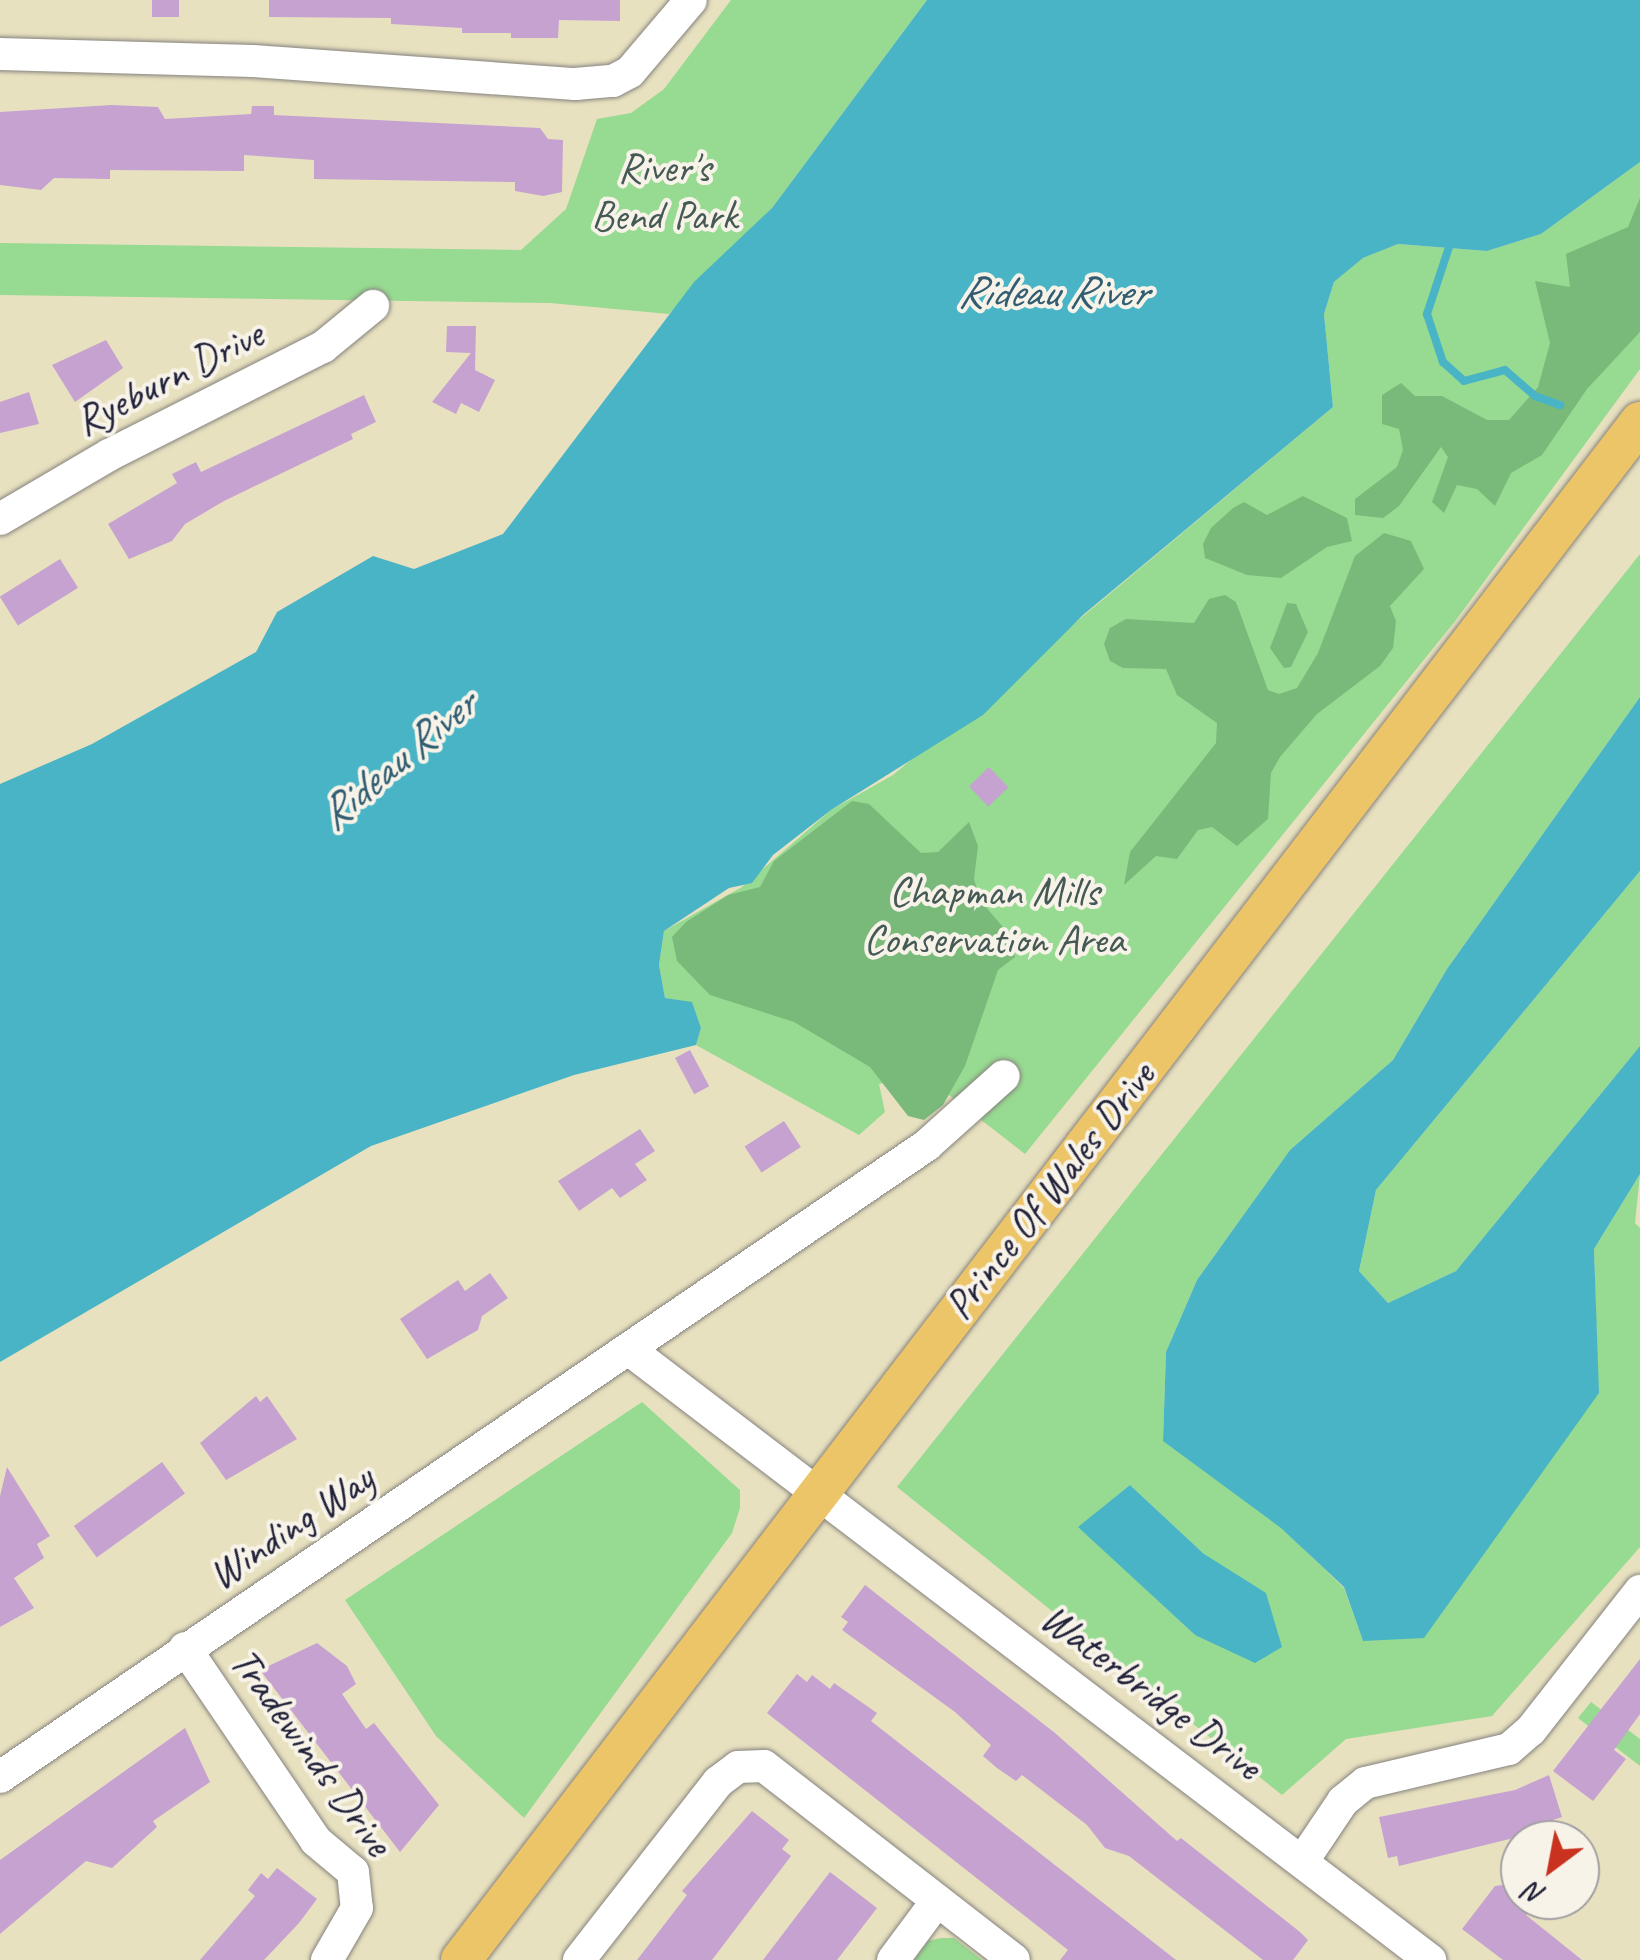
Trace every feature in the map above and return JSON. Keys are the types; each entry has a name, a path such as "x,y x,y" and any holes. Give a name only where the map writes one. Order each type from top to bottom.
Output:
{"main road":[{"name":"Prince Of Wales Drive","path":"461,1960 1640,422"}],"street":[{"path":"0,54 253,61 575,84 613,81 630,72 691,0"},
{"name":"Ryeburn Drive","path":"0,519 109,455 323,347 373,306"},
{"name":"Winding Way","path":"0,1777 185,1648 631,1351 969,1110 1004,1076"},
{"path":"631,1351 821,1491"},
{"name":"Waterbridge Drive","path":"821,1491 1430,1960"},
{"path":"1302,1862 1343,1801 1364,1783 1509,1749 1531,1730 1640,1591"},
{"name":"Tradewinds Drive","path":"185,1648 316,1842 353,1872 357,1908 327,1960"},
{"path":"580,1960 718,1782 738,1767 764,1766 1014,1960"},
{"path":"893,1960 937,1900"}],"green space":[{"name":"River's Bend Park","path":"731,0 927,0 772,208 669,314 550,303 0,295 0,243 521,250 566,209 597,119 631,113 664,89"},
{"name":"Chapman Mills Conservation Area","path":"1640,162 1640,369 1456,620 1025,1154 922,1074 879,1084 885,1112 859,1135 696,1045 701,1028 692,1003 665,998 659,965 664,931 742,887 831,810 893,775 1333,407 1324,314 1334,282 1363,258 1398,244 1487,251 1541,234"},
{"path":"1640,198 1640,332 1587,389 1542,455 1511,473 1495,506 1477,489 1457,485 1444,513 1432,502 1448,457 1441,447 1399,506 1383,518 1355,515 1355,499 1397,467 1403,450 1399,429 1382,424 1382,395 1401,383 1415,396 1442,396 1487,420 1509,420 1538,387 1550,343 1535,281 1570,287 1566,254 1628,227"},
{"path":"1303,496 1347,518 1352,541 1327,547 1281,578 1247,575 1205,558 1203,544 1211,528 1233,508 1244,502 1267,515"},
{"path":"1384,533 1411,541 1424,569 1390,606 1396,621 1393,648 1380,666 1317,714 1280,757 1271,773 1268,819 1237,846 1212,827 1198,830 1177,859 1156,856 1124,885 1130,852 1216,743 1217,723 1177,695 1166,669 1123,668 1110,661 1104,644 1110,628 1126,619 1194,623 1209,599 1225,595 1236,602 1268,690 1279,694 1297,688 1318,653 1355,556"},
{"path":"1640,554 1640,697 1447,969 1393,1060 1290,1150 1197,1280 1166,1352 1163,1440 1282,1528 1344,1588 1363,1641 1598,1393 1594,1249 1640,1174 1635,1223 1640,1228 1640,1547 1492,1716 1346,1739 1282,1795 897,1487","holes":["1130,1485 1204,1554 1195,1635 1079,1527"]},
{"path":"1287,603 1296,604 1308,632 1291,667 1284,668 1270,648"},
{"path":"852,801 869,804 921,853 938,852 969,822 978,846 974,879 980,900 1013,939 1015,957 998,970 965,1066 943,1105 924,1120 908,1116 870,1067 794,1022 710,995 677,961 672,937 686,922 728,895 760,887 774,861"},
{"path":"1640,871 1640,1046 1456,1271 1388,1303 1359,1271 1376,1190"},
{"path":"642,1402 740,1490 740,1508 732,1533 524,1818 436,1736 345,1600"},
{"path":"1591,1702 1640,1739 1640,1766 1578,1718"},
{"path":"954,1938 982,1960 914,1960 928,1941"}],"water":[{"name":"Rideau River","path":"927,0 1640,0 1640,162 1541,234 1487,251 1398,244 1363,258 1334,282 1324,314 1333,407 1083,615 983,715 831,810 773,855 752,883 729,888 664,931 659,965 665,998 692,1002 701,1028 696,1045 574,1075 371,1146 0,1362 0,784 92,744 256,652 277,612 373,556 414,569 503,534 694,282 772,208"},
{"path":"1640,697 1640,871 1376,1190 1359,1271 1388,1303 1456,1271 1640,1046 1640,1174 1594,1249 1599,1393 1424,1638 1363,1641 1344,1587 1281,1528 1163,1441 1166,1352 1197,1280 1290,1150 1393,1060 1447,969"},
{"path":"1130,1485 1204,1554 1266,1593 1282,1647 1255,1663 1195,1635 1078,1527"}],"building":[{"path":"152,0 179,0 179,17 152,17"},
{"path":"269,0 620,0 620,21 559,20 558,38 511,38 511,33 462,33 462,28 391,24 391,18 269,17"},
{"path":"111,105 158,107 165,119 251,114 252,106 274,106 274,115 540,128 548,139 563,140 562,192 543,196 515,191 515,182 314,179 314,160 244,155 244,171 110,170 110,179 54,178 41,190 0,185 0,112"},
{"path":"447,326 476,326 475,370 495,380 479,412 461,403 456,414 432,402 471,353 446,352"},
{"path":"106,340 123,368 75,402 52,365"},
{"path":"29,392 39,424 0,433 0,402"},
{"path":"364,395 376,422 351,434 353,439 224,501 185,524 172,541 129,559 108,524 177,483 172,474 196,462 201,472"},
{"path":"60,559 78,588 18,625 0,596"},
{"path":"989,767 1008,787 988,807 969,786"},
{"path":"690,1050 709,1086 694,1094 675,1058"},
{"path":"784,1121 801,1147 761,1173 745,1147"},
{"path":"640,1129 655,1151 635,1164 647,1180 620,1198 612,1188 579,1211 558,1181"},
{"path":"490,1273 508,1298 482,1316 478,1330 427,1359 400,1319 458,1280 465,1291"},
{"path":"256,1396 260,1402 267,1396 297,1439 226,1480 200,1443"},
{"path":"162,1462 185,1494 97,1558 74,1526"},
{"path":"7,1467 50,1536 37,1544 44,1558 14,1578 34,1608 0,1627 0,1496"},
{"path":"865,1585 1055,1733 1177,1841 1181,1838 1300,1932 1308,1940 1293,1960 1263,1960 1129,1856 1105,1848 1087,1825 1022,1775 1016,1781 983,1756 991,1745 955,1712 842,1630 848,1622 841,1617"},
{"path":"317,1643 347,1666 356,1684 342,1694 366,1729 374,1723 439,1805 400,1852 260,1670"},
{"path":"1640,1659 1640,1714 1614,1750 1626,1759 1593,1801 1553,1771"},
{"path":"797,1674 807,1682 812,1675 830,1689 834,1683 877,1713 871,1721 1176,1960 1060,1960 1068,1950 767,1713"},
{"path":"185,1728 210,1782 153,1821 157,1827 112,1868 86,1861 0,1934 0,1860"},
{"path":"1549,1775 1562,1817 1500,1820 1500,1841 1399,1866 1397,1856 1388,1858 1379,1817 1515,1790"},
{"path":"752,1811 789,1840 782,1849 791,1856 712,1960 637,1960 687,1895 682,1891"},
{"path":"277,1868 317,1899 299,1923 264,1960 200,1960 255,1896 248,1890 261,1873 268,1879"},
{"path":"830,1872 877,1908 837,1960 763,1960"},
{"path":"1500,1885 1500,1920 1532,1920 1582,1960 1503,1960 1462,1929 1495,1886"}],"waterway":[{"path":"1450,244 1427,314 1443,362 1464,381 1505,370 1535,396 1560,405"}]}
